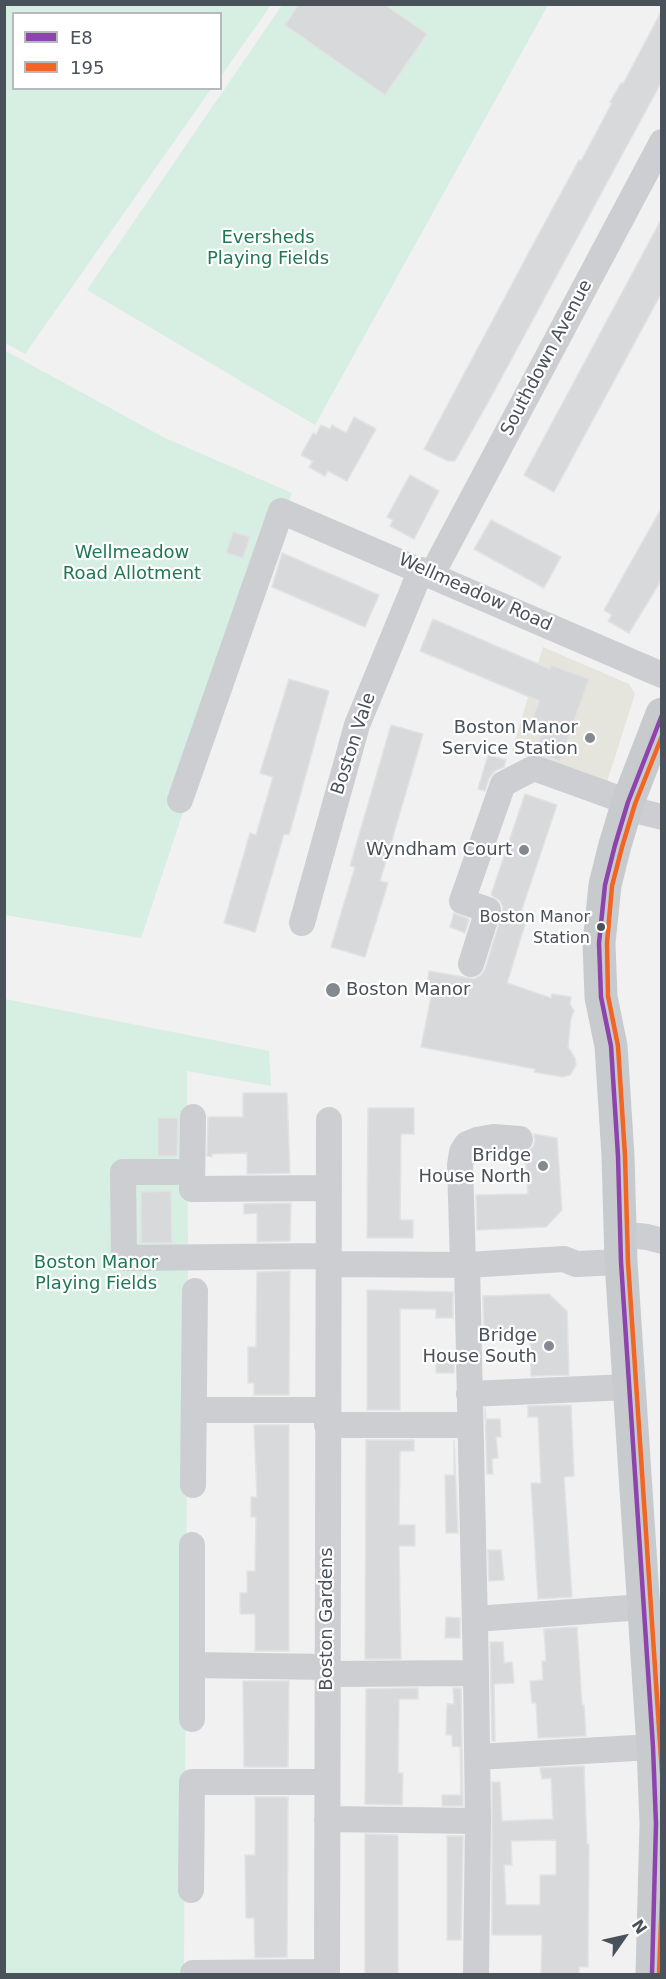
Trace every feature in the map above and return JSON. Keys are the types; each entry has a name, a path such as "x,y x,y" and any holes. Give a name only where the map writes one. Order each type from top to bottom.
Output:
{"main road":[{"path":"652,1974 656,1824 620,1248 611,1046 601,997 599,943 605,885 627,805 662,714"}],"street":[{"name":"Southdown Avenue","path":"427,572 662,142"},
{"name":"Wellmeadow Road","path":"180,800 282,511 662,675"},
{"name":"Boston Vale","path":"302,923 357,725 427,572"},
{"path":"471,964 488,910 462,901 503,784 534,768 662,817"},
{"path":"193,1117 192,1189 329,1188"},
{"name":"Boston Gardens","path":"327,1973 329,1120"},
{"path":"476,1974 478,1821 476,1619 460,1165 462,1152 467,1144 493,1137 520,1139"},
{"path":"175,1172 123,1172 124,1258 328,1260 465,1265 564,1259 576,1264 647,1237 662,1241"},
{"path":"193,1485 195,1291"},
{"path":"469,1394 629,1387"},
{"path":"194,1410 470,1425"},
{"path":"192,1545 192,1719"},
{"path":"476,1619 643,1607"},
{"path":"192,1665 476,1673"},
{"path":"477,1757 652,1747"},
{"path":"191,1890 192,1782 327,1782"},
{"path":"327,1818 478,1821"},
{"path":"193,1974 327,1973"}],"shaded area":[{"path":"543,647 629,684 635,694 607,782 512,751"}],"green space":[{"path":"4,5 271,5 222,75 222,12 12,12 12,90 210,90 25,354 5,343"},
{"name":"Eversheds Playing Fields","path":"282,5 548,5 315,425 87,290"},
{"name":"Wellmeadow Road Allotment","path":"4,350 165,438 292,493 141,938 5,915"},
{"name":"Boston Manor Playing Fields","path":"5,999 269,1051 271,1086 187,1071 184,1974 5,1974"}],"building":[{"path":"299,4 384,4 427,34 385,95 285,25"},
{"path":"662,10 662,81 491,397 455,461 448,461 424,449 579,160 581,161 612,103 610,102 621,83 623,84"},
{"path":"662,218 662,292 554,492 524,475"},
{"path":"354,417 376,429 347,481 328,471 325,476 309,467 313,461 301,455 313,433 316,435 321,425 330,429 332,425 346,433"},
{"path":"410,475 439,491 414,539 390,526 393,520 387,517"},
{"path":"662,507 662,579 629,633 608,621 612,615 604,610"},
{"path":"491,520 561,557 544,588 474,549"},
{"path":"233,532 250,537 243,558 226,553"},
{"path":"282,553 379,595 365,627 272,587"},
{"path":"433,619 550,669 551,665 589,679 560,761 535,753 541,735 528,731 539,701 420,651"},
{"path":"289,679 329,691 289,835 284,834 255,932 224,923 250,833 256,835 273,777 260,773"},
{"path":"391,725 423,734 380,881 388,883 365,957 331,947 355,867 350,866"},
{"path":"488,755 506,760 504,767 495,771 489,778 485,791 478,789"},
{"path":"525,794 557,805 520,915 527,918 507,983 551,998 552,994 571,997 570,1004 574,1011 571,1018 568,1047 575,1058 576,1065 570,1075 563,1077 534,1072 535,1069 421,1047 431,997 425,996 429,971 474,979 485,969 503,907 500,901 491,895"},
{"path":"454,913 469,919 465,933 450,927"},
{"path":"243,1093 287,1093 290,1173 247,1174 247,1153 207,1156 208,1117 243,1117"},
{"path":"368,1108 414,1108 414,1134 401,1134 400,1220 413,1220 413,1238 367,1238"},
{"path":"158,1118 178,1118 177,1156 158,1156"},
{"name":"Bridge House North","path":"534,1134 557,1138 562,1210 546,1227 477,1230 476,1195 528,1194 525,1153 533,1147"},
{"path":"171,1191 172,1243 141,1243 141,1192"},
{"path":"291,1203 290,1241 257,1242 257,1213 244,1214 244,1204"},
{"path":"290,1271 289,1395 254,1395 254,1383 248,1383 248,1347 256,1347 257,1272"},
{"path":"367,1290 453,1292 453,1318 436,1318 436,1309 400,1309 400,1410 367,1410"},
{"name":"Bridge House South","path":"549,1294 567,1311 569,1375 531,1376 530,1333 484,1335 483,1296"},
{"path":"436,1353 454,1353 454,1373 436,1373"},
{"path":"571,1405 574,1476 564,1477 572,1597 538,1599 531,1483 541,1483 538,1417 528,1417 528,1406"},
{"path":"485,1408 486,1419 500,1419 501,1437 496,1437 498,1458 492,1459 493,1474 487,1474"},
{"path":"254,1425 289,1425 289,1651 255,1651 255,1614 240,1614 240,1593 247,1593 247,1571 255,1571 256,1517 251,1517 251,1497 257,1497"},
{"path":"366,1440 414,1440 414,1451 400,1451 399,1525 415,1525 415,1546 399,1546 401,1659 365,1659"},
{"path":"454,1440 458,1533 446,1533 445,1475 454,1475"},
{"path":"488,1550 501,1550 504,1580 489,1581"},
{"path":"446,1617 460,1618 460,1638 445,1638"},
{"path":"577,1627 586,1736 538,1738 536,1703 532,1703 530,1681 543,1680 542,1661 546,1661 544,1629"},
{"path":"490,1642 503,1642 504,1663 512,1662 514,1683 494,1684 495,1741 492,1741"},
{"path":"243,1681 289,1681 288,1767 244,1767"},
{"path":"418,1688 418,1699 399,1699 398,1773 403,1773 402,1805 365,1804 366,1689"},
{"path":"453,1688 461,1688 463,1806 442,1806 442,1795 461,1795 460,1747 452,1746 452,1735 446,1735 447,1704 454,1704"},
{"path":"584,1766 587,1844 589,1844 588,1967 579,1967 579,1974 541,1974 542,1935 492,1935 492,1782 500,1782 502,1821 553,1819 551,1778 542,1779 540,1768","holes":["556,1840 556,1875 540,1875 540,1905 506,1905 504,1865 512,1865 511,1841"]},
{"path":"255,1797 288,1797 287,1957 255,1958 254,1918 246,1918 245,1855 255,1855"},
{"path":"365,1834 398,1835 398,1974 365,1974"},
{"path":"447,1836 463,1836 461,1940 447,1940"}],"transit line":[{"name":"E8","path":"652,1974 656,1824 653,1747 621,1262 618,1156 611,1046 601,997 599,943 605,885 615,845 628,802 662,715"},
{"name":"195","path":"662,736 635,804 622,847 612,886 607,943 608,996 618,1046 625,1156 628,1262 662,1773"},
{"name":"195","path":"659,1974 662,1899"}],"place":[{"name":"Boston Manor Service Station","path":"590,738"},
{"name":"Wyndham Court","path":"524,850"},
{"name":"Boston Manor Station","path":"601,927"},
{"name":"Boston Manor","path":"333,990"},
{"name":"Bridge House North","path":"543,1166"},
{"name":"Bridge House South","path":"549,1346"}]}
